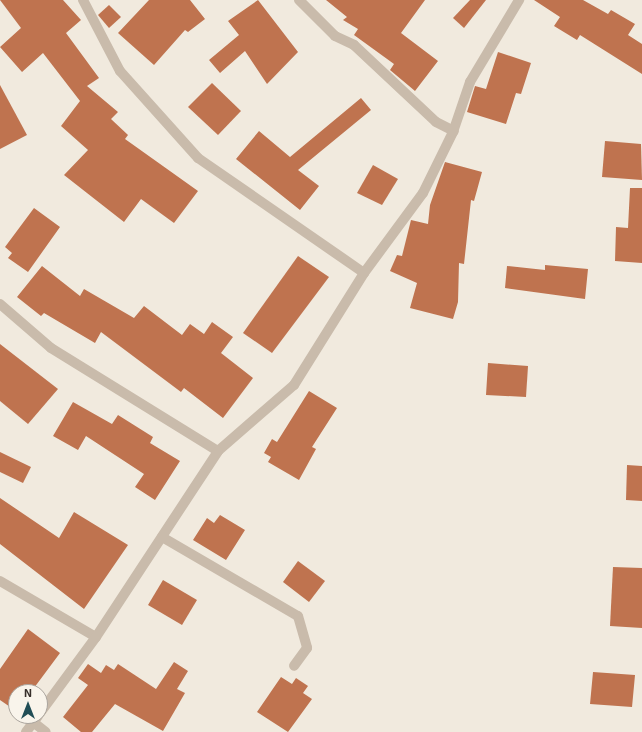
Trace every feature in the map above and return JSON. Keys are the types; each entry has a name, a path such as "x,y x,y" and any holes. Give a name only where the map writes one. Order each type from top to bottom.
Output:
{"street":[{"path":"83,0 120,71 198,158 364,273"},
{"path":"299,0 335,36 354,44 436,122 454,131"},
{"path":"48,702 96,637 218,451 294,385 364,273 423,194 454,131 470,82 519,0"},
{"path":"0,304 51,348 218,451"},
{"path":"162,537 298,616 307,648 294,666"},
{"path":"0,581 96,637"},
{"path":"39,724 46,732"}],"building":[{"path":"0,0 63,0 81,20 66,33 99,78 87,86 118,112 111,119 128,135 125,139 198,191 174,223 141,199 124,222 64,175 88,150 61,126 80,101 43,53 22,72 0,47 21,28"},
{"path":"149,0 190,0 205,19 188,32 185,30 154,65 118,33"},
{"path":"258,0 298,52 267,84 245,51 220,73 209,60 239,35 228,21"},
{"path":"326,0 425,0 401,33 438,61 415,91 390,70 394,64 354,35 358,29 343,20 347,17"},
{"path":"470,0 486,0 464,28 453,18"},
{"path":"534,0 583,0 608,14 611,10 635,24 628,35 642,44 642,74 580,35 577,40 554,26 560,17"},
{"path":"109,5 121,17 109,28 98,15"},
{"path":"498,52 531,63 521,94 516,93 506,124 467,112 475,86 486,89"},
{"path":"212,83 241,111 218,135 188,107"},
{"path":"0,85 27,135 0,149"},
{"path":"361,98 371,110 298,170 319,186 300,210 236,159 259,131 290,157"},
{"path":"605,141 641,144 642,180 602,177"},
{"path":"445,162 482,172 474,201 471,200 464,264 459,263 458,302 453,319 410,308 417,283 390,271 397,255 402,256 411,220 428,224 430,205"},
{"path":"373,165 398,179 382,205 357,193"},
{"path":"630,188 642,188 642,263 615,261 616,227 628,228"},
{"path":"34,208 60,227 28,272 8,258 12,253 5,247"},
{"path":"298,256 329,277 272,353 243,333"},
{"path":"545,265 588,269 585,299 505,288 507,266 545,270"},
{"path":"42,266 80,296 84,289 134,318 144,306 182,335 190,324 204,334 212,322 233,337 221,353 253,378 223,418 184,388 181,392 101,332 95,343 44,313 41,316 17,297"},
{"path":"0,344 58,389 28,424 0,401"},
{"path":"488,363 528,366 526,397 486,395"},
{"path":"309,391 337,408 312,447 316,449 299,480 268,462 271,457 264,453 272,439 277,442"},
{"path":"73,402 112,424 118,415 153,437 150,443 180,461 155,500 135,487 144,474 86,436 78,450 53,436"},
{"path":"0,452 31,467 23,483 0,472"},
{"path":"627,465 642,466 642,501 626,500"},
{"path":"0,498 59,538 74,512 128,545 84,609 0,544"},
{"path":"220,515 245,530 226,560 193,540 207,518 214,523"},
{"path":"298,561 325,581 309,602 283,582"},
{"path":"613,567 642,568 642,628 610,626"},
{"path":"163,580 197,600 182,625 148,605"},
{"path":"28,629 60,653 37,684 8,684 8,706 0,700 0,669"},
{"path":"174,662 188,671 177,689 185,693 163,731 115,704 92,732 81,732 63,717 88,685 78,678 88,664 101,673 106,665 114,670 118,664 156,689"},
{"path":"593,672 635,675 632,707 590,704"},
{"path":"281,677 292,684 296,678 308,686 303,693 312,699 288,732 257,712"}]}
